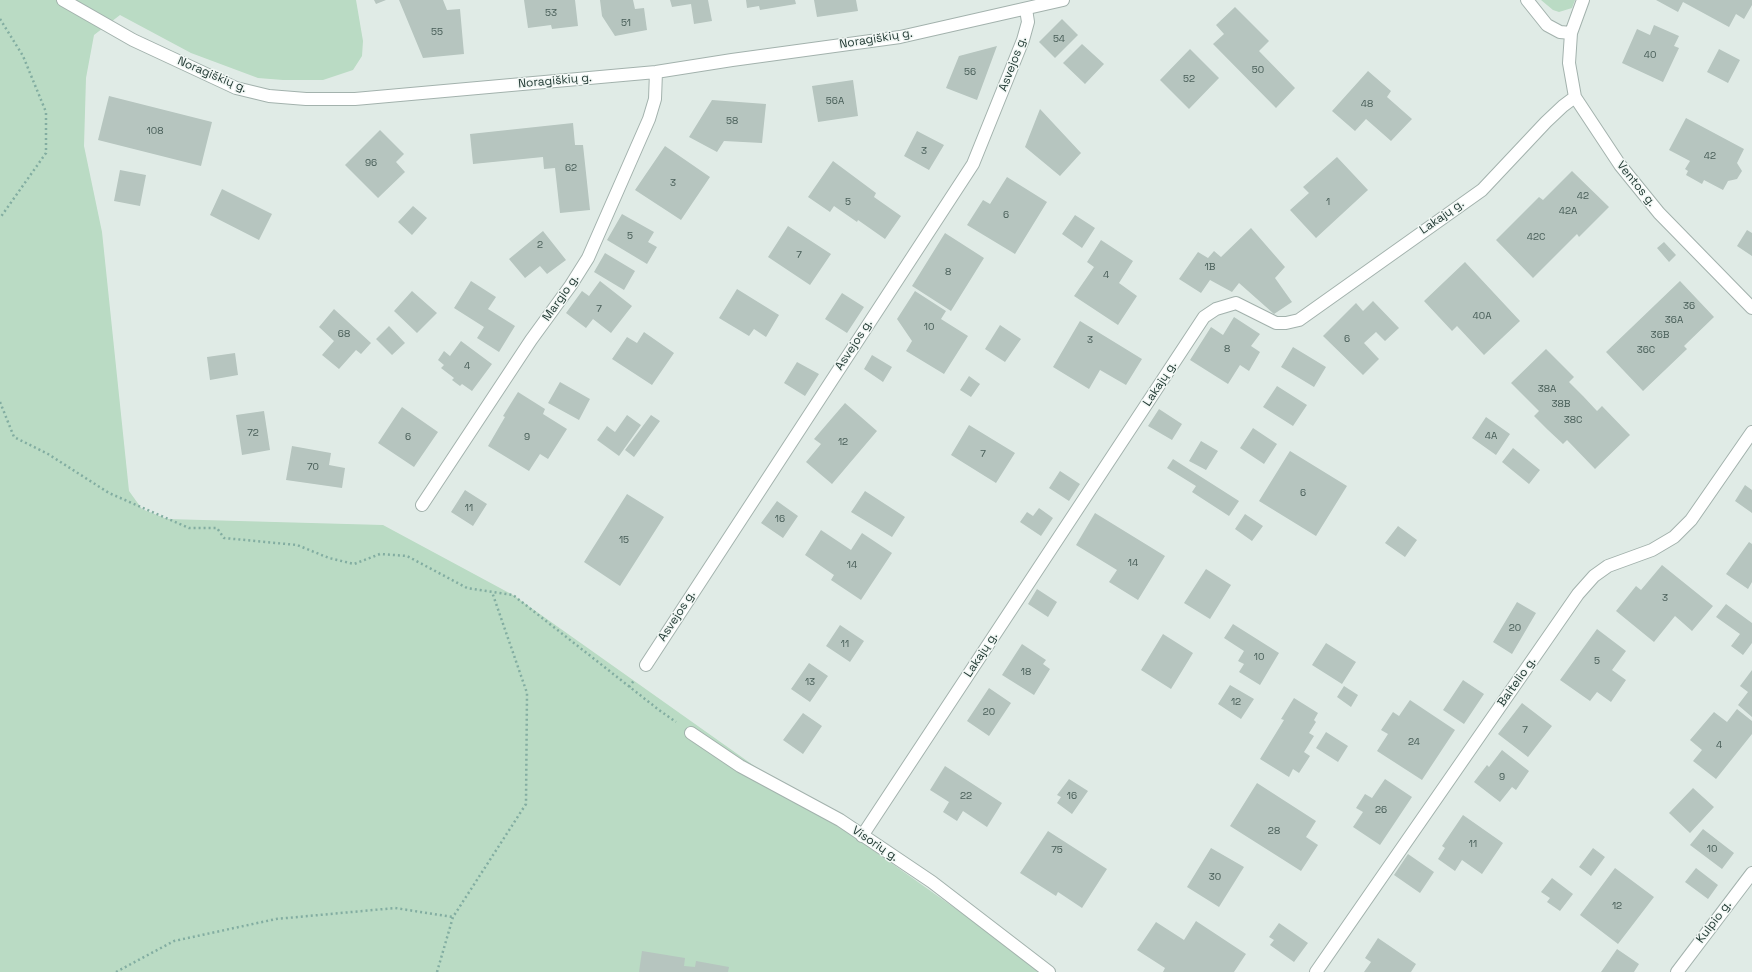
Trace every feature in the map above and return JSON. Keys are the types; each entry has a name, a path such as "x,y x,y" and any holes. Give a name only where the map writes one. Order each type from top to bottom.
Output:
{"street":[{"name":"Noragiškių g.","path":"63,0 133,40 236,88 268,96 306,99 355,99 656,72 900,37 1063,0"},
{"path":"1527,0 1547,25 1560,32 1571,33"},
{"name":"Ventos g.","path":"1583,0 1571,33 1569,63 1575,97 1620,165 1659,213 1752,308"},
{"name":"Asvejos g.","path":"646,665 973,164 1023,40 1028,22 1026,9"},
{"name":"Margio g.","path":"422,505 531,340 571,285 588,258 649,119 655,99 656,72"},
{"name":"Lakajų g.","path":"862,836 1204,317 1216,309 1236,303 1276,323 1286,323 1299,320 1482,190 1546,122 1575,97"},
{"name":"Baltelio g.","path":"1316,972 1578,594 1594,576 1608,566 1652,550 1674,537 1691,520 1752,432"},
{"name":"Visorių g.","path":"692,732 740,766 840,820 932,882 1049,972"},
{"name":"Kulpio g.","path":"1677,972 1752,873"}],"path":[{"path":"0,19 23,56 46,112 46,153 0,218"},
{"path":"0,402 14,437 48,454 109,493 190,528 217,528 224,538 298,545 329,558 354,564 380,554 407,556 467,588 513,595 659,710 692,732"},
{"path":"437,972 453,917 526,804 527,693 492,592"},
{"path":"116,972 174,941 276,919 395,908 453,917"}],"green space":[{"path":"0,0 356,0 363,41 362,56 353,70 323,80 283,80 258,78 191,53 120,15 94,35 86,78 84,146 102,232 129,491 142,509 167,519 383,525 513,595 1045,972 0,972"},
{"path":"1541,0 1575,0 1572,8 1559,12 1553,10"}],"building":[{"path":"374,0 386,0 376,4"},
{"path":"399,0 443,0 447,10 460,9 464,54 423,58"},
{"path":"524,0 575,0 578,26 552,29 551,25 528,28"},
{"path":"600,0 633,0 635,9 644,8 647,30 615,36 602,16"},
{"path":"670,0 708,0 712,21 694,24 691,4 672,7"},
{"path":"746,0 795,0 796,4 760,10 759,6 747,8"},
{"path":"814,0 856,0 858,11 817,17"},
{"path":"1656,0 1752,0 1752,5 1744,19 1736,14 1729,27 1683,2 1678,12"},
{"path":"1235,7 1269,41 1259,51 1295,88 1276,108 1213,44 1224,34 1216,25"},
{"path":"1062,19 1078,35 1055,58 1039,42"},
{"path":"1654,25 1679,36 1674,46 1679,48 1663,82 1622,63 1637,29 1650,35"},
{"path":"1082,44 1104,64 1085,84 1063,63"},
{"path":"997,46 977,100 946,88 959,56"},
{"path":"1190,49 1219,78 1189,109 1160,80"},
{"path":"1719,49 1740,60 1728,83 1707,72"},
{"path":"1368,71 1391,91 1387,97 1412,119 1391,141 1366,119 1355,131 1332,111"},
{"path":"853,80 858,116 818,122 812,86"},
{"path":"109,96 212,122 201,166 98,140"},
{"path":"712,100 766,104 762,143 724,141 717,152 689,137"},
{"path":"1040,109 1081,153 1060,176 1025,147"},
{"path":"1686,118 1744,149 1737,163 1742,171 1737,179 1728,181 1723,190 1704,180 1702,184 1686,175 1688,171 1685,169 1690,161 1669,150"},
{"path":"573,123 575,145 583,145 590,210 560,213 555,168 544,169 543,157 473,164 470,134"},
{"path":"380,130 404,154 396,162 405,172 378,198 345,165"},
{"path":"917,131 944,145 929,170 904,156"},
{"path":"665,146 710,177 681,220 635,190"},
{"path":"1337,157 1368,190 1316,238 1290,210 1309,193 1303,187"},
{"path":"833,161 876,193 874,197 901,216 885,239 858,220 857,222 834,206 830,212 808,197"},
{"path":"120,170 146,175 140,206 114,201"},
{"path":"1572,171 1609,207 1579,237 1577,234 1533,278 1496,240 1539,197 1543,200"},
{"path":"1007,177 1047,202 1015,254 967,225 983,200 990,204"},
{"path":"222,189 272,214 259,240 210,215"},
{"path":"413,206 427,218 412,235 398,222"},
{"path":"622,214 654,232 648,242 657,247 647,264 607,240"},
{"path":"1075,215 1095,228 1082,248 1062,234"},
{"path":"788,226 831,254 810,285 768,257"},
{"path":"1251,228 1285,267 1275,278 1292,302 1274,314 1239,283 1232,292 1210,280 1201,293 1179,279 1198,252 1208,258 1214,251 1221,257"},
{"path":"1747,230 1752,233 1752,256 1737,246"},
{"path":"543,231 566,260 547,274 540,266 525,278 509,259"},
{"path":"945,233 984,258 951,311 912,286"},
{"path":"1101,240 1133,261 1119,283 1137,296 1118,325 1074,296 1094,267 1087,262"},
{"path":"1664,242 1676,255 1669,262 1657,248"},
{"path":"605,253 635,271 624,290 594,272"},
{"path":"1465,262 1520,321 1484,355 1457,326 1452,331 1424,301"},
{"path":"471,281 496,297 488,309 515,326 499,352 477,338 484,327 454,308"},
{"path":"600,281 632,306 611,333 593,319 586,328 566,313 582,291 589,296"},
{"path":"1680,281 1714,317 1684,346 1687,349 1643,391 1606,352"},
{"path":"737,289 779,315 766,337 754,329 749,336 719,318"},
{"path":"412,291 437,313 417,333 394,311"},
{"path":"915,291 946,311 941,319 968,336 944,374 906,351 912,341 897,319"},
{"path":"842,293 864,307 847,333 825,319"},
{"path":"1373,301 1399,328 1385,341 1376,332 1364,343 1379,359 1363,375 1323,336 1356,303 1363,311"},
{"path":"334,309 371,343 361,354 356,350 339,369 322,355 334,341 319,327"},
{"path":"1234,317 1260,334 1251,346 1260,352 1249,371 1240,365 1228,384 1190,360 1211,327 1223,335"},
{"path":"1080,321 1142,359 1126,385 1100,370 1089,389 1053,367"},
{"path":"1000,325 1021,339 1005,362 985,349"},
{"path":"389,326 405,343 392,355 376,339"},
{"path":"644,332 674,353 652,385 612,359 627,337 637,343"},
{"path":"461,341 492,364 472,391 462,384 460,386 452,380 454,378 441,368 444,365 438,360 444,351 450,356"},
{"path":"1293,347 1326,367 1314,387 1281,367"},
{"path":"1546,349 1574,377 1569,382 1597,411 1602,406 1630,435 1595,469 1567,440 1563,444 1534,416 1539,411 1511,383"},
{"path":"235,353 238,375 210,380 207,357"},
{"path":"872,355 892,367 883,382 864,369"},
{"path":"797,362 819,374 805,396 784,383"},
{"path":"969,376 980,384 971,397 960,390"},
{"path":"560,382 590,399 579,420 548,403"},
{"path":"1277,386 1307,405 1293,426 1263,407"},
{"path":"518,392 545,409 543,414 567,429 548,459 540,454 529,471 488,446 505,417 503,416"},
{"path":"845,403 877,431 832,484 806,462 821,444 814,439"},
{"path":"402,407 438,432 414,467 378,443"},
{"path":"1159,409 1182,424 1172,440 1148,426"},
{"path":"264,411 270,450 242,455 236,415"},
{"path":"627,415 641,425 619,456 597,440 607,426 615,432"},
{"path":"651,415 660,421 634,457 625,450"},
{"path":"1486,417 1510,434 1496,455 1472,438"},
{"path":"969,425 1015,453 996,483 951,455"},
{"path":"1253,428 1277,444 1264,464 1240,448"},
{"path":"1201,441 1218,451 1206,470 1189,461"},
{"path":"292,446 331,453 329,465 345,468 342,488 286,480"},
{"path":"1513,448 1540,470 1529,484 1502,462"},
{"path":"1290,451 1347,486 1316,536 1259,501"},
{"path":"1173,459 1239,501 1229,516 1192,492 1196,486 1167,468"},
{"path":"1060,471 1080,484 1069,501 1049,488"},
{"path":"1745,485 1752,490 1752,513 1735,501"},
{"path":"465,490 487,504 473,526 451,512"},
{"path":"865,491 905,517 892,537 851,512"},
{"path":"627,494 664,517 620,586 584,562"},
{"path":"777,501 798,516 783,538 761,523"},
{"path":"1039,508 1053,518 1041,536 1020,522 1027,512 1033,516"},
{"path":"1095,513 1165,556 1138,600 1109,582 1117,570 1076,545"},
{"path":"1245,514 1263,526 1252,541 1235,529"},
{"path":"1398,526 1417,540 1405,557 1385,543"},
{"path":"821,530 851,550 862,533 892,553 861,600 831,580 834,575 805,555"},
{"path":"1749,542 1752,544 1752,582 1748,589 1726,574"},
{"path":"1662,565 1713,606 1692,631 1675,616 1654,642 1616,611 1636,586 1641,590"},
{"path":"1206,569 1231,585 1210,619 1184,603"},
{"path":"1037,589 1057,602 1048,617 1028,604"},
{"path":"1517,602 1536,613 1512,654 1493,642"},
{"path":"1726,604 1752,623 1752,643 1743,655 1731,646 1740,634 1716,617"},
{"path":"1233,624 1279,653 1260,685 1239,672 1244,664 1238,661 1244,651 1224,638"},
{"path":"840,625 864,641 850,662 826,646"},
{"path":"1597,629 1626,651 1612,670 1626,680 1611,702 1597,692 1590,701 1560,680"},
{"path":"1163,634 1193,653 1171,689 1141,670"},
{"path":"1326,643 1356,662 1342,684 1312,665"},
{"path":"1022,644 1046,660 1043,664 1050,669 1034,695 1002,675"},
{"path":"809,663 828,676 810,702 791,689"},
{"path":"1752,670 1752,717 1738,705 1748,692 1740,686"},
{"path":"1463,680 1484,694 1464,724 1443,710"},
{"path":"1230,685 1254,699 1241,719 1218,704"},
{"path":"1344,686 1358,695 1351,707 1337,697"},
{"path":"989,688 1011,703 989,736 967,721"},
{"path":"1294,698 1318,713 1314,720 1316,722 1309,733 1314,736 1304,752 1310,756 1299,773 1293,769 1289,777 1260,759 1284,720 1281,719"},
{"path":"1410,700 1455,730 1422,780 1377,751 1388,734 1381,730 1393,712 1399,716"},
{"path":"1522,703 1552,726 1528,757 1498,734"},
{"path":"1737,709 1752,721 1752,734 1716,779 1693,761 1702,750 1690,740 1714,712 1727,722"},
{"path":"803,713 822,726 803,754 783,740"},
{"path":"1326,732 1348,746 1338,762 1316,748"},
{"path":"1502,750 1529,771 1516,790 1512,787 1500,802 1474,782 1487,765 1489,767"},
{"path":"945,766 1002,803 987,827 963,811 957,821 943,812 949,802 930,790"},
{"path":"1069,779 1088,791 1072,814 1057,803 1061,797 1057,795"},
{"path":"1385,779 1412,797 1380,845 1353,827 1363,812 1356,808 1365,794 1372,798"},
{"path":"1257,783 1316,821 1306,837 1318,845 1301,871 1230,826"},
{"path":"1693,788 1714,807 1690,833 1669,813"},
{"path":"1463,815 1503,843 1482,874 1462,860 1455,871 1438,859 1445,848 1442,846"},
{"path":"1703,829 1734,853 1722,869 1690,845"},
{"path":"1048,831 1107,869 1082,908 1058,892 1056,896 1020,873"},
{"path":"1211,848 1244,867 1219,907 1187,887"},
{"path":"1593,848 1605,857 1591,876 1579,867"},
{"path":"1408,854 1434,872 1420,893 1394,875"},
{"path":"1615,868 1654,897 1618,944 1580,915"},
{"path":"1696,868 1718,885 1708,899 1685,882"},
{"path":"1552,878 1573,894 1560,911 1547,902 1550,898 1541,892"},
{"path":"1196,921 1246,954 1234,972 1163,972 1165,968 1137,950 1156,922 1184,940"},
{"path":"1279,923 1308,943 1294,962 1270,945 1274,940 1269,937"},
{"path":"1378,938 1416,964 1411,972 1364,972 1371,962 1365,958"},
{"path":"1617,949 1639,964 1634,972 1601,972"},
{"path":"642,951 685,958 684,966 695,967 696,961 729,967 728,972 639,972"}]}
